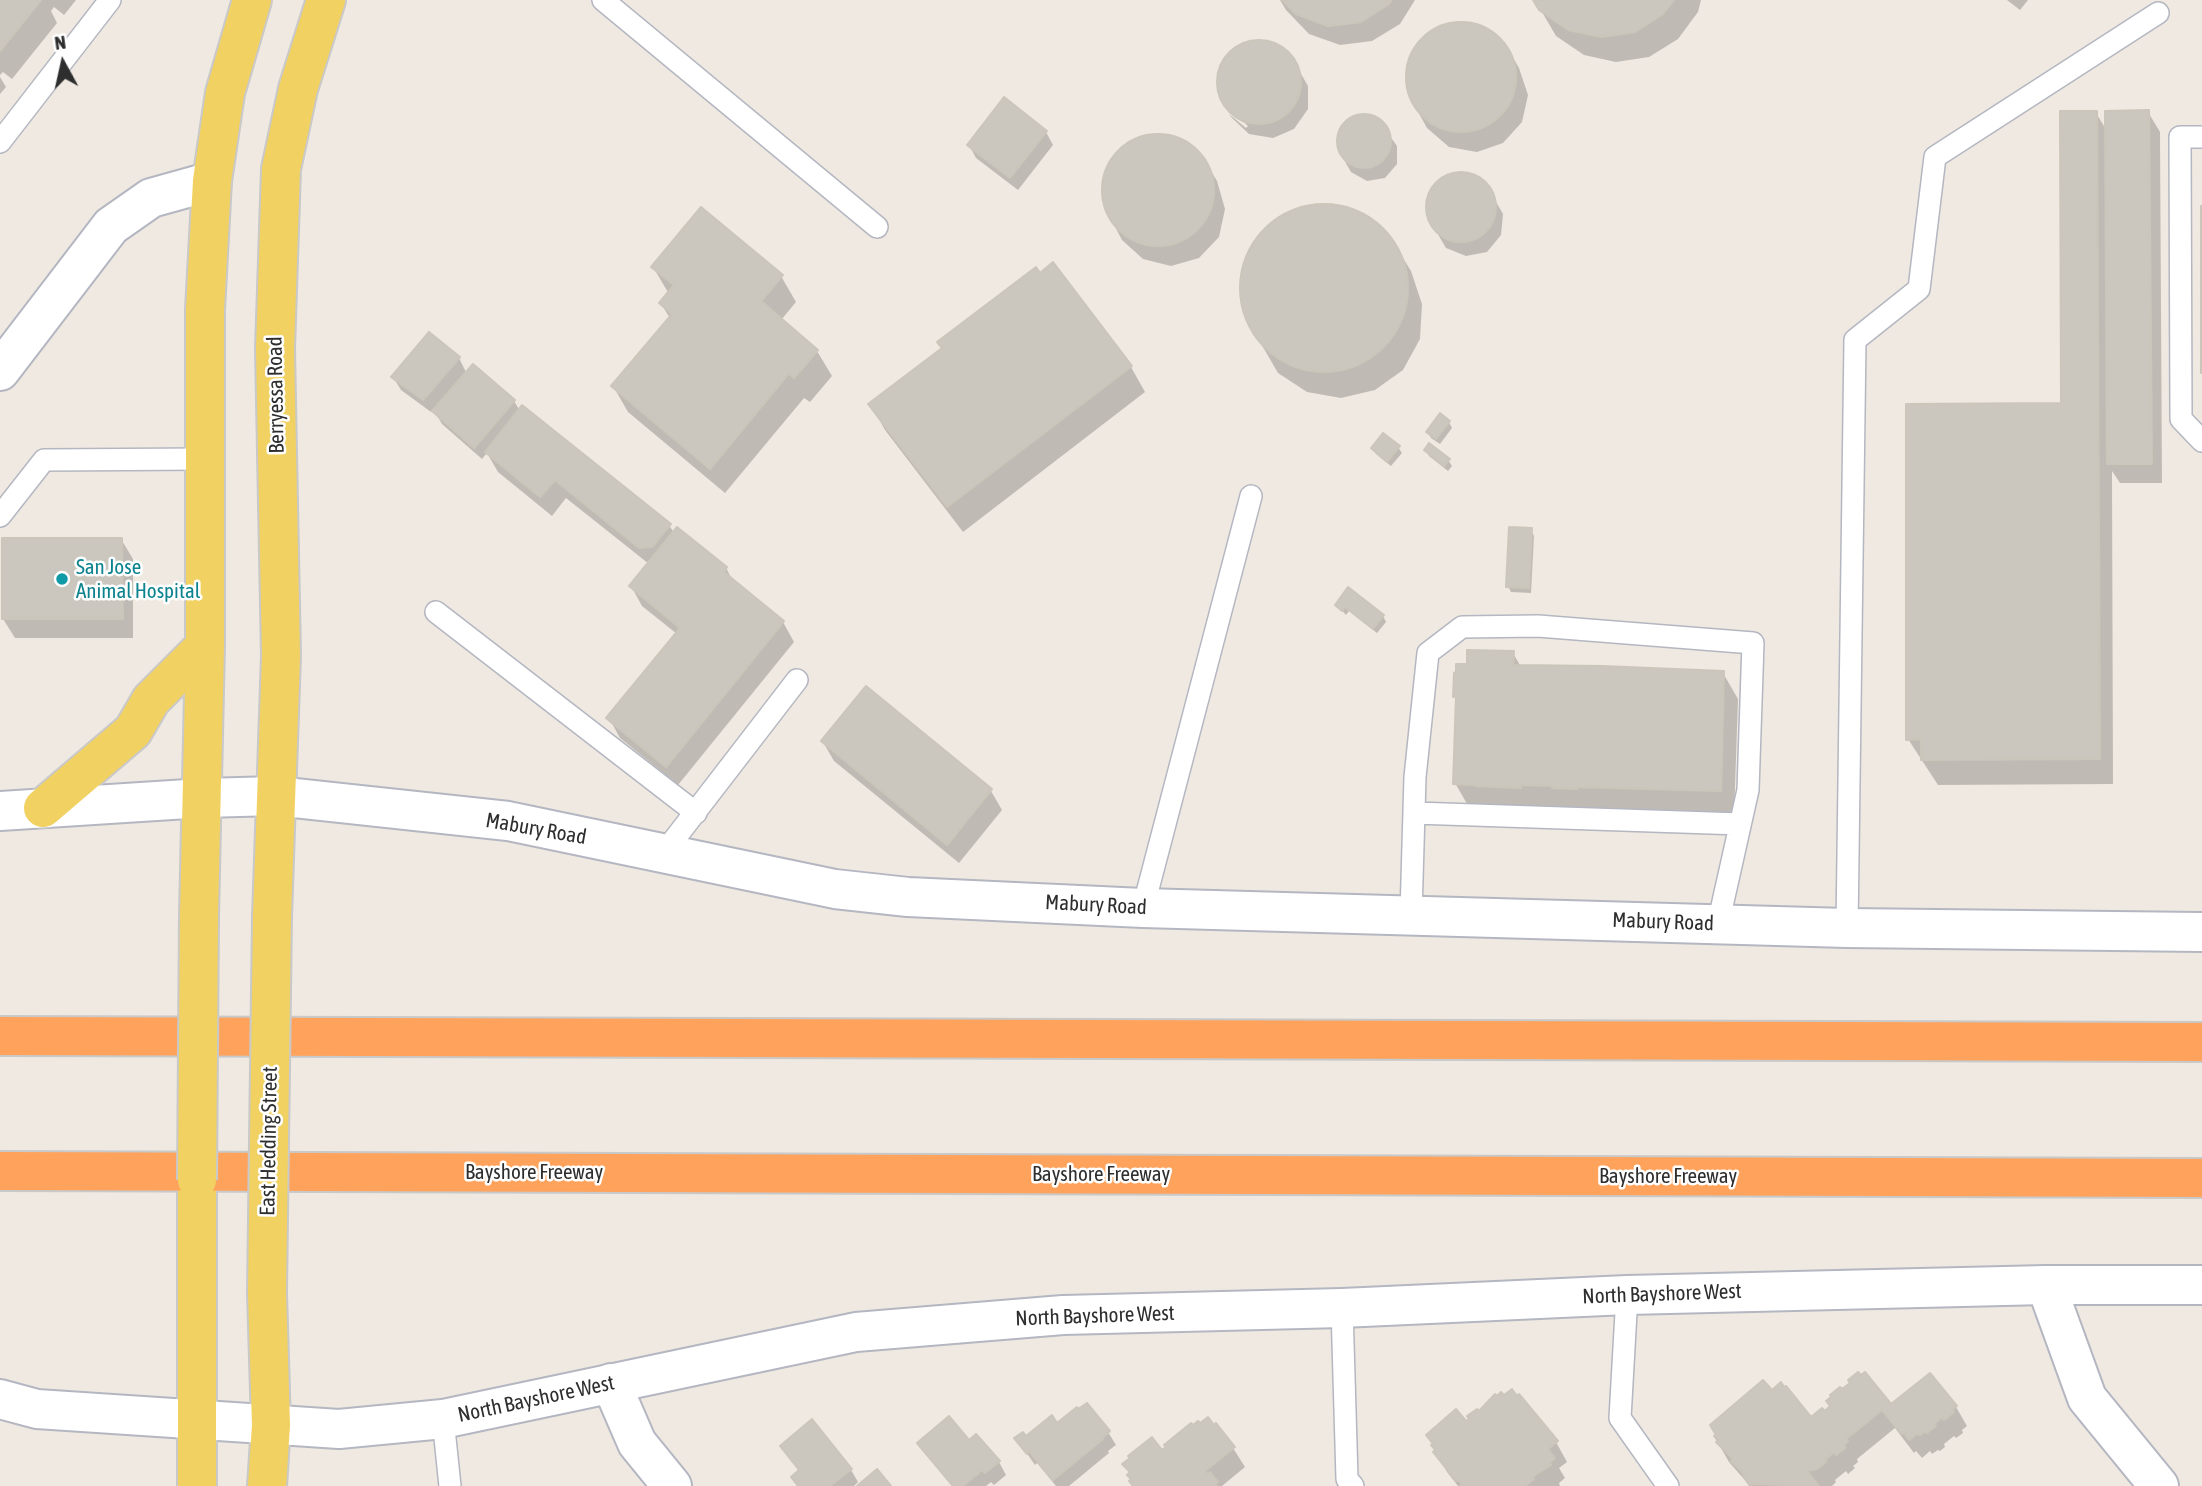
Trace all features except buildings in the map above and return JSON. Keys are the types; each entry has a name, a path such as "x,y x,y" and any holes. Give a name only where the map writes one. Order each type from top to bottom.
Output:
{"highway":[{"path":"0,1035 2202,1042"},
{"name":"Bayshore Freeway","path":"0,1171 2202,1178"}],"main road":[{"path":"197,1486 196,1292 199,915 205,646 205,310 212,181 225,93 251,0"},
{"name":"Berryessa Road","path":"276,796 281,656 275,349 281,169 298,89 326,0"},
{"path":"43,808 133,731 150,700 205,646"},
{"name":"East Hedding Street","path":"267,1486 271,1425 267,1293 276,796"}],"street":[{"path":"5,353 111,226 151,198 212,181"},
{"name":"Mabury Road","path":"0,811 276,796 508,821 835,889 908,897 1143,908 1847,928 2202,932"},
{"path":"2046,1285 2087,1398 2159,1486"},
{"name":"North Bayshore West","path":"0,1399 37,1409 339,1429 443,1419 856,1332 1062,1315 1342,1308 1627,1294 2046,1285 2202,1285"},
{"path":"611,1383 637,1443 672,1486"}],"lane":[{"path":"0,142 110,0"},
{"path":"603,0 877,227"},
{"path":"1847,928 1854,340 1919,289 1935,157 2158,13"},
{"path":"2202,137 2180,137 2181,419 2202,441"},
{"path":"0,516 44,460 205,459"},
{"path":"1143,908 1251,496"},
{"path":"436,612 696,813"},
{"path":"1411,914 1415,777 1428,653 1462,627 1538,626 1753,643 1748,790 1718,924"},
{"path":"663,854 797,680"},
{"path":"1415,813 1741,824"},
{"path":"1627,1294 1620,1418 1668,1486"},
{"path":"1342,1308 1347,1479 1353,1486"},
{"path":"443,1419 450,1486"}],"place":[{"name":"San Jose Animal Hospital","path":"62,579"}]}
